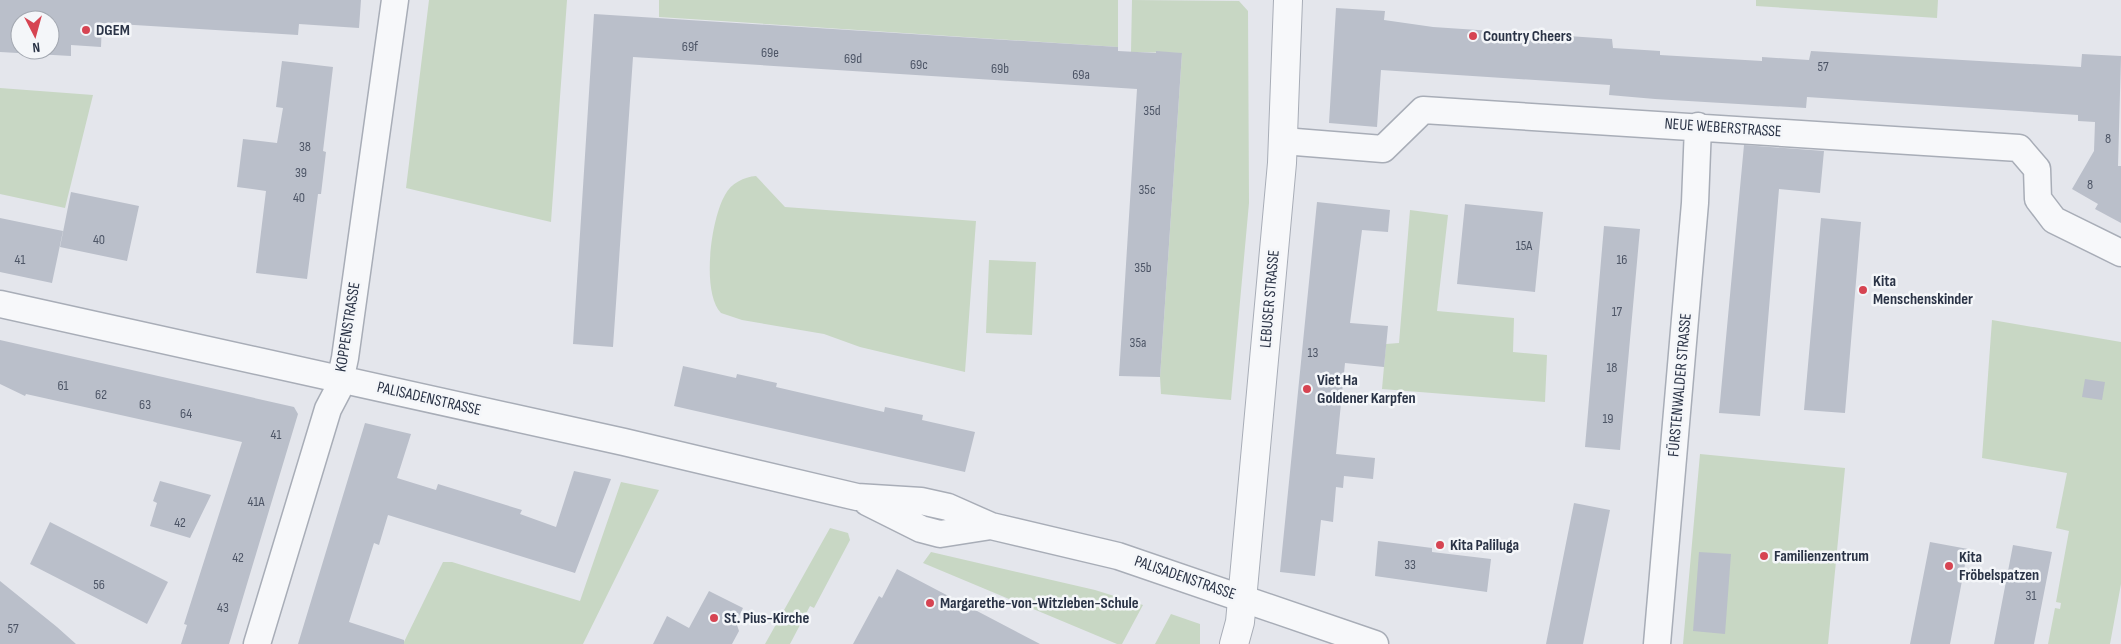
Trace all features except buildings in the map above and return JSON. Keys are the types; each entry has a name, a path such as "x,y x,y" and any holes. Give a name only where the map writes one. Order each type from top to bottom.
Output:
{"street":[{"name":"KOPPENSTRASSE","path":"257,644 325,418 338,390 395,0"},
{"name":"LEBUSER STRASSE","path":"1234,644 1240,622 1283,141 1288,0"},
{"name":"NEUE WEBERSTRASSE","path":"1283,141 1383,150 1423,110 1698,126 2019,148 2037,169 2038,199 2054,220 2121,253"},
{"name":"FÜRSTENWALDER STRASSE","path":"1657,644 1695,203 1698,126"},
{"name":"PALISADENSTRASSE","path":"0,304 340,379 857,497 921,501 948,508 991,526 1118,556 1375,644"}],"green space":[{"path":"429,0 567,0 551,222 406,188"},
{"path":"659,0 1118,0 1118,47 659,17"},
{"path":"1132,0 1239,1 1248,11 1249,203 1231,400 1161,394 1160,377 1182,53 1131,52"},
{"path":"1756,0 1938,0 1937,18 1756,6"},
{"path":"0,88 93,95 65,208 0,194"},
{"path":"756,176 785,207 976,221 965,372 860,347 824,334 742,320 721,313 715,303 711,289 710,273 712,237 716,221 720,206 731,187 742,179"},
{"path":"1410,210 1448,215 1437,311 1514,318 1513,352 1547,355 1545,402 1382,389 1386,344 1399,343"},
{"path":"989,260 1036,262 1032,335 986,333"},
{"path":"1992,320 2121,342 2121,584 2110,644 2048,644 2055,608 2060,609 2061,603 2056,602 2069,531 2056,528 2067,473 1982,458"},
{"name":"Familienzentrum","path":"1700,454 1845,468 1828,644 1683,644"},
{"path":"621,482 659,490 583,644 403,644 443,562 452,562 580,601"},
{"path":"830,528 848,533 850,540 814,608 810,606 790,644 765,644"},
{"path":"931,552 1095,590 1143,605 1122,644 1117,644 923,563"},
{"path":"1171,614 1200,624 1200,644 1155,644"}],"place":[{"name":"DGEM","path":"86,30"},
{"name":"Country Cheers","path":"1473,36"},
{"name":"Kita Menschenskinder","path":"1863,290"},
{"name":"Viet Ha Goldener Karpfen","path":"1307,389"},
{"name":"Kita Paliluga","path":"1440,545"},
{"name":"Familienzentrum","path":"1764,556"},
{"name":"Kita Fröbelspatzen","path":"1949,566"},
{"name":"Margarethe-von-Witzleben-Schule","path":"930,603"},
{"name":"St. Pius-Kirche","path":"714,618"}]}
